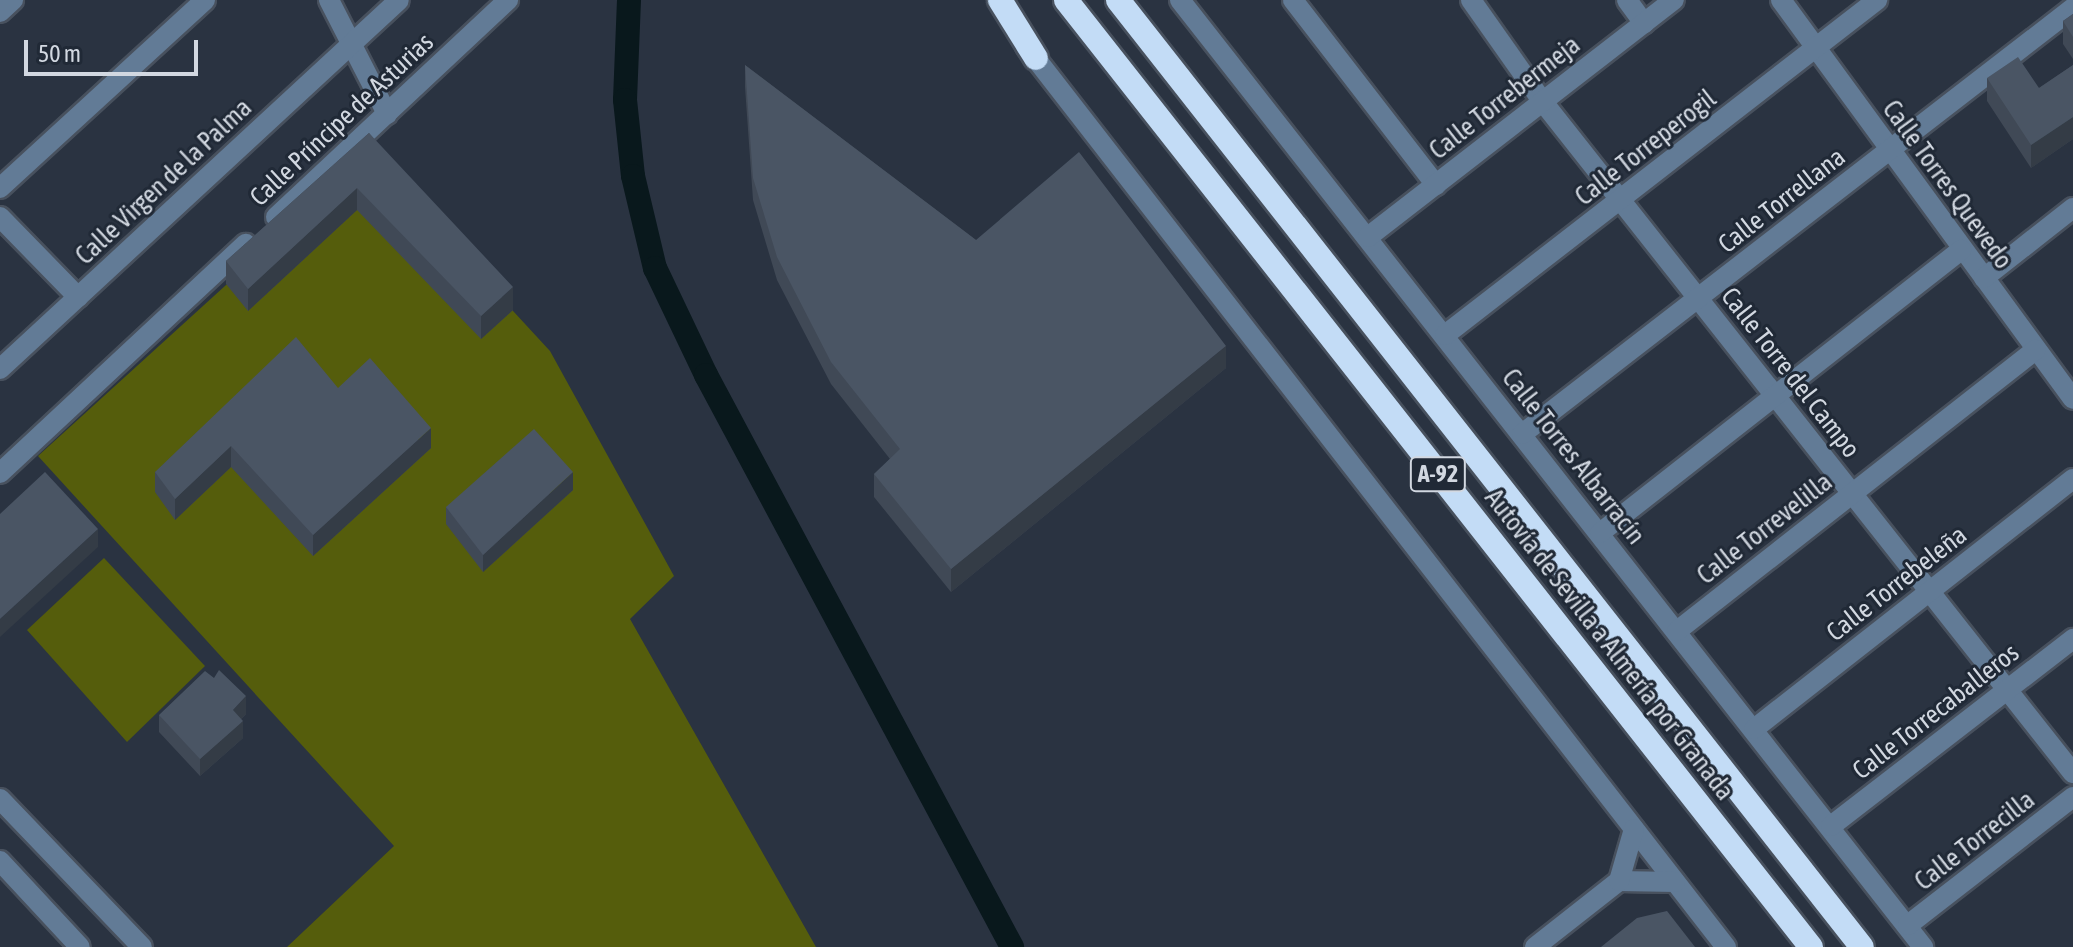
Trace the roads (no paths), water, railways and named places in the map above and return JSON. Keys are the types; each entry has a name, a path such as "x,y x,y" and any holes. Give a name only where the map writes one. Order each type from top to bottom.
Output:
{"highway":[{"path":"1000,0 1036,58"},
{"name":"Autovía de Sevilla a Almería por Granada","path":"1066,0 1811,947"},
{"name":"Autovía de Sevilla a Almería por Granada","path":"1118,0 1862,947"}],"street":[{"path":"0,12 13,0"},
{"path":"0,188 205,0"},
{"path":"329,0 387,114"},
{"name":"Calle Virgen de la Palma","path":"0,369 399,0"},
{"name":"Calle Príncipe de Asturias","path":"0,473 508,0"},
{"path":"987,0 1036,58 1726,947"},
{"name":"Calle Torres Albarracín","path":"1180,0 1923,947"},
{"path":"1293,0 1436,185"},
{"name":"Calle Torre del Campo","path":"1471,0 1543,102 2073,773"},
{"path":"1627,0 1644,23"},
{"name":"Calle Torrebermeja","path":"1368,237 1674,0"},
{"name":"Calle Torres Quevedo","path":"1781,0 2036,350 2066,375 2073,399"},
{"name":"Calle Torreperogil","path":"1445,335 1877,0"},
{"name":"Calle Torrellana","path":"1522,434 2073,8"},
{"path":"1984,278 2073,208"},
{"path":"0,217 78,297"},
{"path":"1600,533 1961,250"},
{"name":"Calle Torrevelilla","path":"1677,631 2036,350"},
{"name":"Calle Torrebeleña","path":"1754,729 2073,479"},
{"name":"Calle Torrecaballeros","path":"1831,826 2073,639"},
{"name":"Calle Torrecilla","path":"1908,925 2073,797"},
{"path":"0,799 142,947"},
{"path":"1535,947 1619,881 1634,829"},
{"path":"0,861 80,947"},
{"path":"1619,881 1675,882"}],"waterway":[{"path":"629,0 625,100 633,176 655,268 706,375 1012,947"}]}
